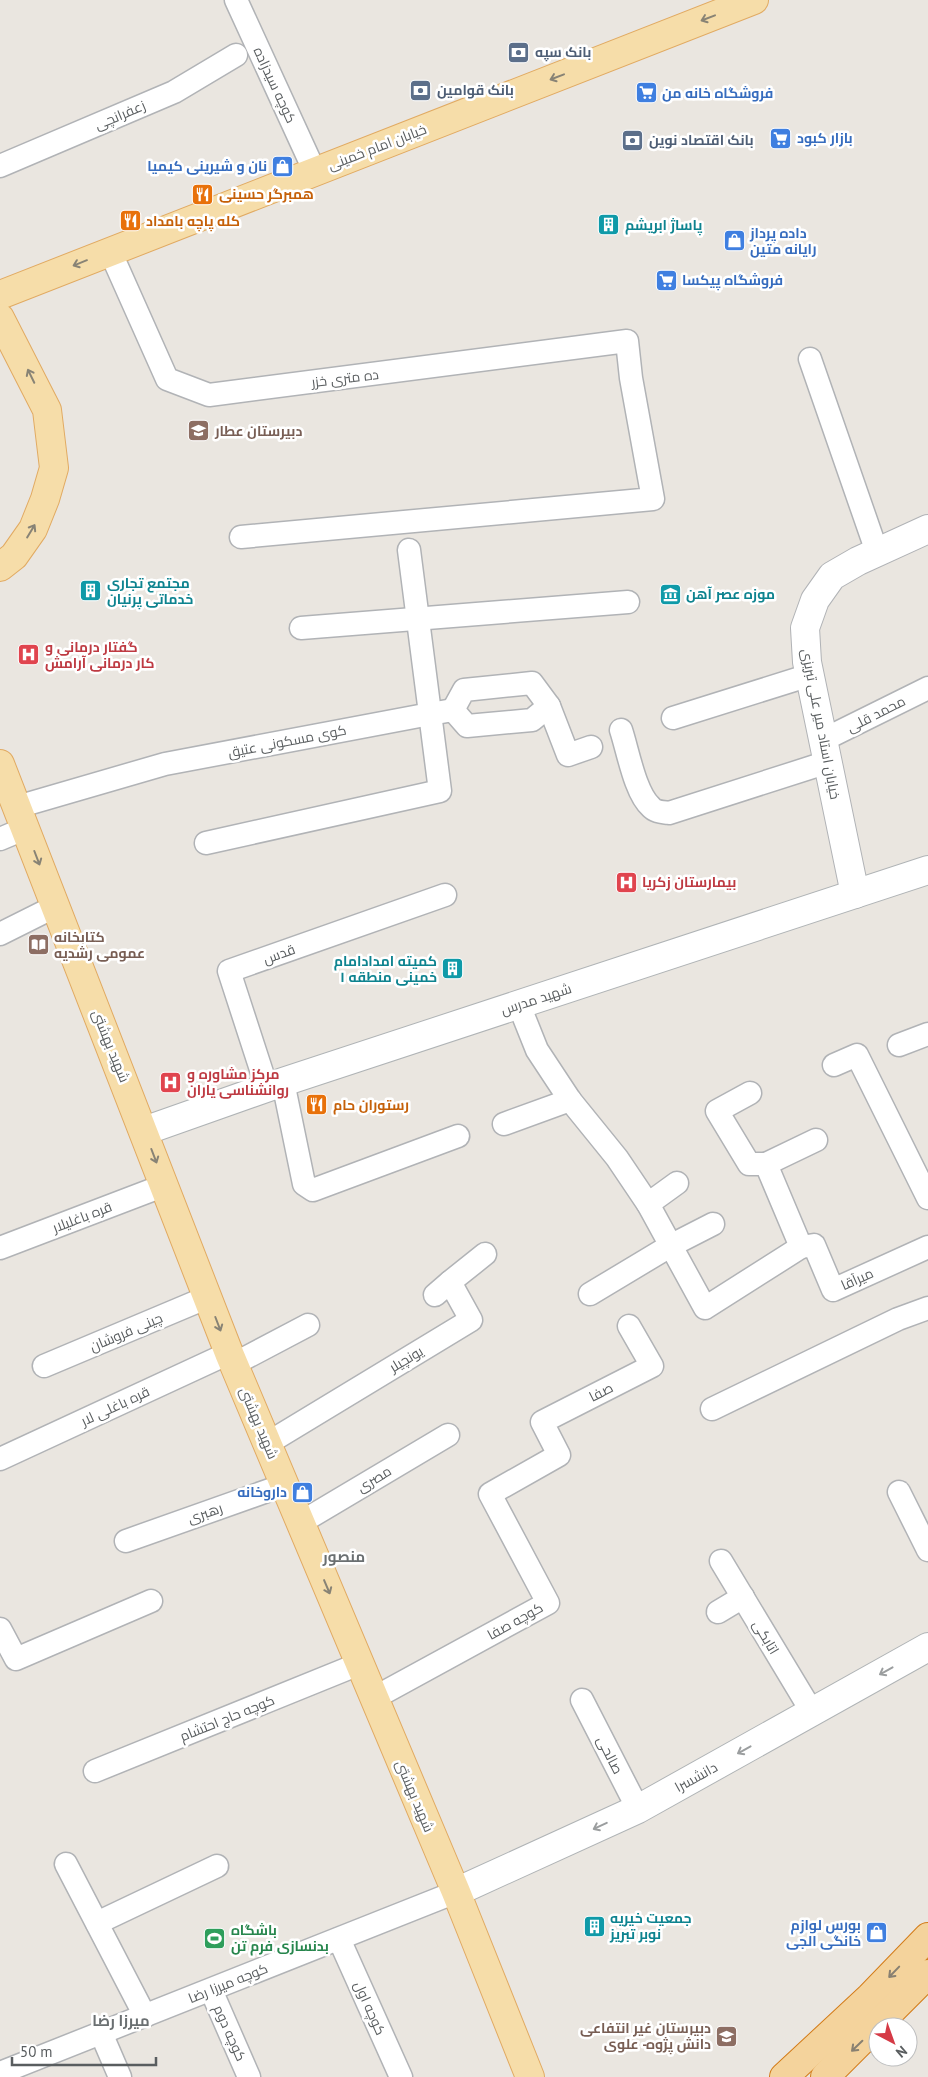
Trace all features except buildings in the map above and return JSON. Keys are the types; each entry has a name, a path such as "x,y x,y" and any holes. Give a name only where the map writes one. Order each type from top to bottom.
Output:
{"highway":[{"path":"784,2077 870,1997 928,1937"},
{"path":"825,2077 928,1974"}],"main road":[{"name":"خیابان امام خمینی","path":"0,295 314,170 754,0"},
{"path":"0,318 47,410 54,468 34,528 14,556 0,567"},
{"name":"خیابان استاد میر علی تبریزی","path":"855,894 810,675 805,628 815,600 832,576 877,552 928,529"},
{"name":"شهید بهشتى","path":"0,764 232,1358 456,1892 530,2077"},
{"name":"شهید مدرس","path":"144,1131 275,1085 928,870"},
{"name":"دانشسرا","path":"456,1892 638,1809 928,1647"}],"street":[{"name":"کوچه سیدزاده","path":"236,0 314,170"},
{"name":"زعفرانچی","path":"0,166 174,92 236,55"},
{"name":"ده متری خزر","path":"110,251 167,379 210,395 627,341 631,378 653,499 241,538"},
{"path":"810,359 877,552"},
{"path":"206,843 440,791 409,550"},
{"path":"300,628 628,602"},
{"path":"673,718 810,675"},
{"path":"550,706 532,720 467,726 453,710 464,690 532,683 550,706 568,755 591,747"},
{"name":"محمد قلی","path":"621,730 642,794 651,808 669,813 826,751 928,688"},
{"name":"کوی مسکونی عتیق","path":"0,839 22,818 165,764 453,710"},
{"name":"قدس","path":"275,1085 229,972 445,895"},
{"path":"0,934 56,906"},
{"path":"519,1005 537,1050 570,1100 617,1158 648,1204 704,1308 801,1247 758,1164 717,1111 750,1093"},
{"path":"899,1045 928,1034"},
{"path":"834,1065 857,1055 928,1198"},
{"path":"275,1085 304,1184 313,1190 458,1136"},
{"path":"504,1124 570,1100"},
{"path":"758,1164 816,1140"},
{"path":"648,1204 677,1182"},
{"name":"قره باغلیلار","path":"0,1248 165,1185"},
{"path":"590,1294 670,1246 713,1224"},
{"name":"میرآقا","path":"801,1247 814,1245 833,1290 928,1247"},
{"name":"یونچیلر","path":"268,1443 470,1320 443,1288 485,1254"},
{"name":"چینی فروشان","path":"44,1366 208,1297"},
{"path":"712,1409 898,1319 928,1308"},
{"name":"قره باغلی لار","path":"0,1459 308,1325"},
{"name":"صفا","path":"490,1494 559,1456 542,1422 652,1366 629,1326"},
{"name":"مصری","path":"300,1523 448,1435"},
{"name":"رهبری","path":"126,1541 284,1485"},
{"path":"899,1492 928,1550"},
{"name":"کوچه صفا","path":"374,1698 548,1603 490,1494"},
{"name":"اتابکی","path":"721,1561 812,1712"},
{"path":"718,1612 743,1597"},
{"path":"2,1639 16,1659 151,1601"},
{"name":"کوچه حاج احتشام","path":"95,1771 359,1664"},
{"name":"صالحی","path":"582,1700 638,1809"},
{"path":"66,1864 146,2016"},
{"path":"97,1923 217,1866"},
{"name":"کوچه میرزا رضا","path":"0,2073 456,1892"},
{"name":"کوچه اول","path":"339,1939 401,2077"},
{"name":"کوچه دوم","path":"210,1990 249,2077"},
{"path":"101,2033 120,2077"}],"place":[{"name":"بانک سپه","path":"519,52"},
{"name":"بانک قوامین","path":"421,90"},
{"name":"فروشگاه خانه من","path":"646,93"},
{"name":"بازار کبود","path":"781,138"},
{"name":"بانک اقتصاد نوین","path":"633,140"},
{"name":"نان و شیرینی کیمیا","path":"283,166"},
{"name":"همبرگر حسینی","path":"203,194"},
{"name":"کله پاچه بامداد","path":"130,221"},
{"name":"پاساژ ابریشم","path":"609,225"},
{"name":"داده پرداز رایانه متین","path":"734,241"},
{"name":"فروشگاه پیکسا","path":"666,280"},
{"name":"دبیرستان عطار","path":"199,431"},
{"name":"مجتمع تجاری خدماتی پرنیان","path":"91,591"},
{"name":"موزه عصر آهن","path":"670,594"},
{"name":"گفتار درمانی و کار درمانی آرامش","path":"29,655"},
{"name":"بیمارستان زکریا","path":"626,882"},
{"name":"کتابخانه عمومی رشدیه","path":"38,945"},
{"name":"کمیته امدادامام خمینی منطقه ۱","path":"453,969"},
{"name":"مرکز مشاوره و روانشناسی یاران","path":"171,1082"},
{"name":"رستوران حام","path":"317,1105"},
{"name":"داروخانه","path":"303,1492"},
{"name":"جمعیت خیریه نوبر تبریز","path":"594,1926"},
{"name":"بورس لوازم خانگی الجی","path":"877,1933"},
{"name":"باشگاه بدنسازی فرم تن","path":"215,1938"},
{"name":"دبیرستان غیر انتفاعی دانش پژوه- علوی","path":"727,2036"}],"district":[{"name":"منصور","path":"344,1556"},
{"name":"میرزا رضا","path":"121,2020"}]}
